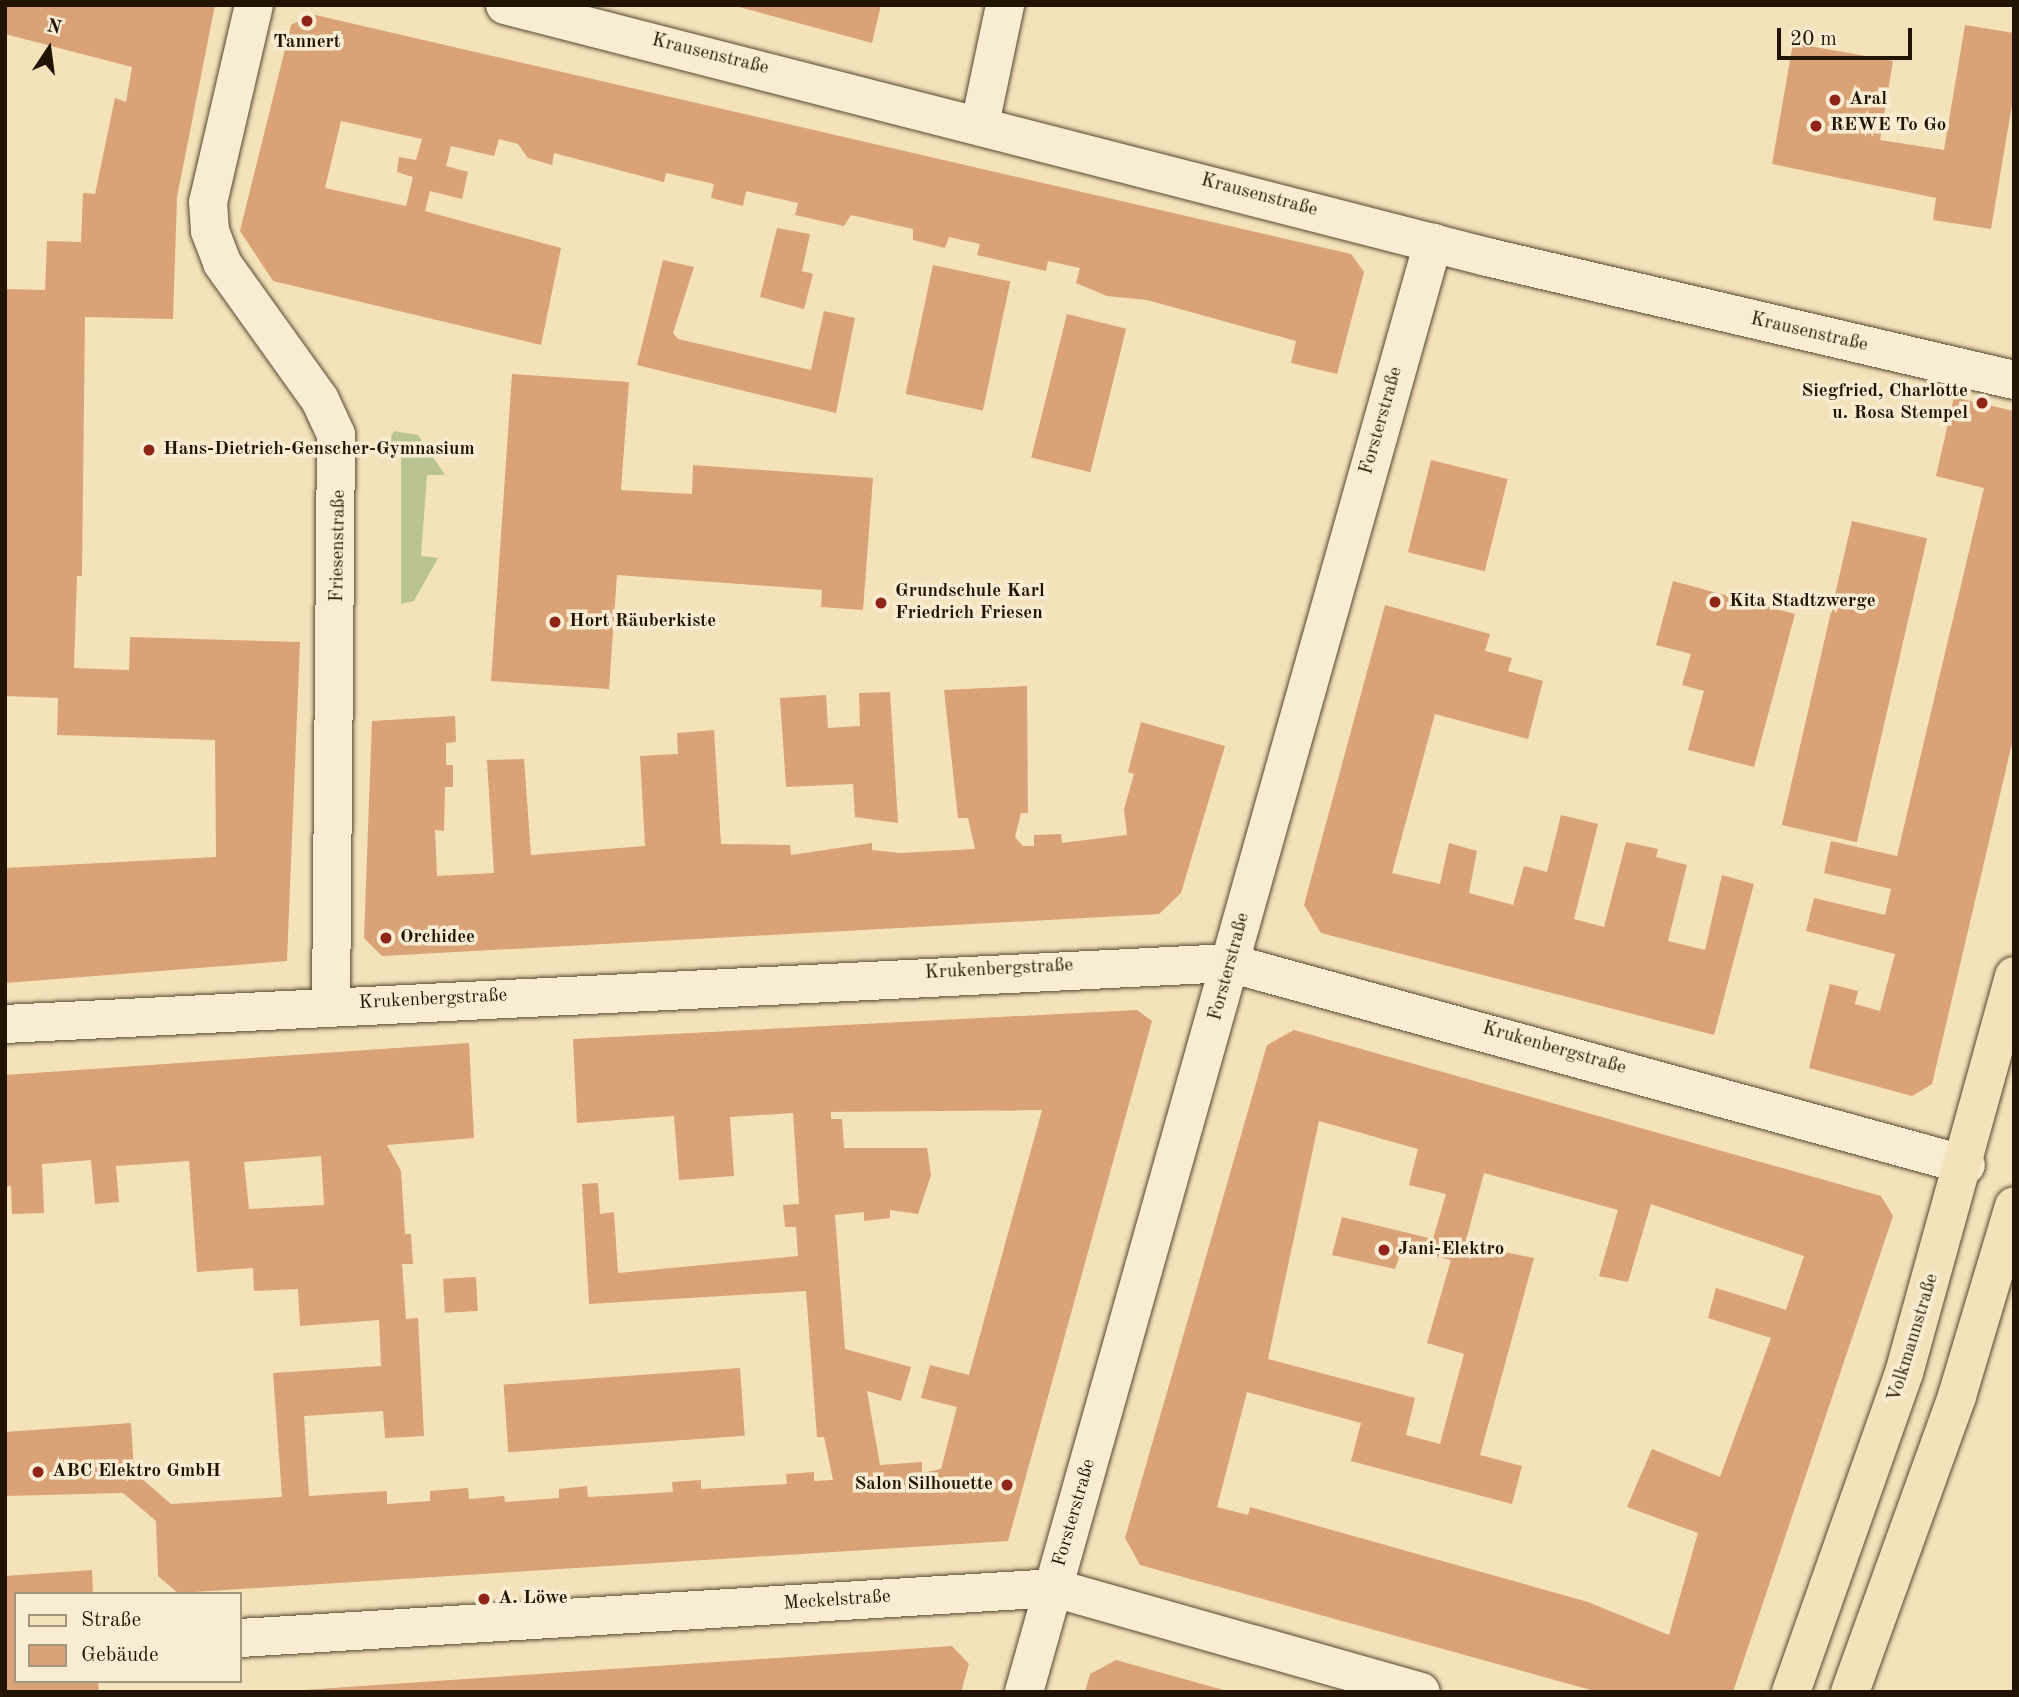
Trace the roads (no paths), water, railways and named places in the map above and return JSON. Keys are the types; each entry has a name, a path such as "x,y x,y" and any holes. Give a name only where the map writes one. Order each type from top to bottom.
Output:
{"main road":[{"name":"Volkmannstraße","path":"1791,1692 1904,1373 1966,1165 2014,976"},
{"path":"1850,1692 1957,1396 2014,1206"}],"street":[{"name":"Friesenstraße","path":"254,5 208,202 210,230 222,263 320,400 336,435 331,1004"},
{"name":"Krausenstraße","path":"505,5 980,124 1433,243 2014,380"},
{"path":"980,124 1005,5"},
{"name":"Forsterstraße","path":"1024,1692 1433,243"},
{"name":"Krukenbergstraße","path":"5,1024 331,1004 1229,963 1966,1165"},
{"name":"Meckelstraße","path":"242,1637 1054,1587 1421,1692"}],"place":[{"name":"Tannert","path":"307,21"},
{"name":"Aral","path":"1835,100"},
{"name":"REWE To Go","path":"1816,126"},
{"name":"Siegfried, Charlotte u. Rosa Stempel","path":"1982,403"},
{"name":"Hans-Dietrich-Genscher-Gymnasium","path":"149,450"},
{"name":"Kita Stadtzwerge","path":"1715,602"},
{"name":"Grundschule Karl Friedrich Friesen","path":"881,603"},
{"name":"Hort Räuberkiste","path":"555,622"},
{"name":"Orchidee","path":"386,938"},
{"name":"Jani-Elektro","path":"1384,1250"},
{"name":"ABC Elektro GmbH","path":"38,1472"},
{"name":"Salon Silhouette","path":"1007,1485"},
{"name":"A. Löwe","path":"484,1599"}]}
